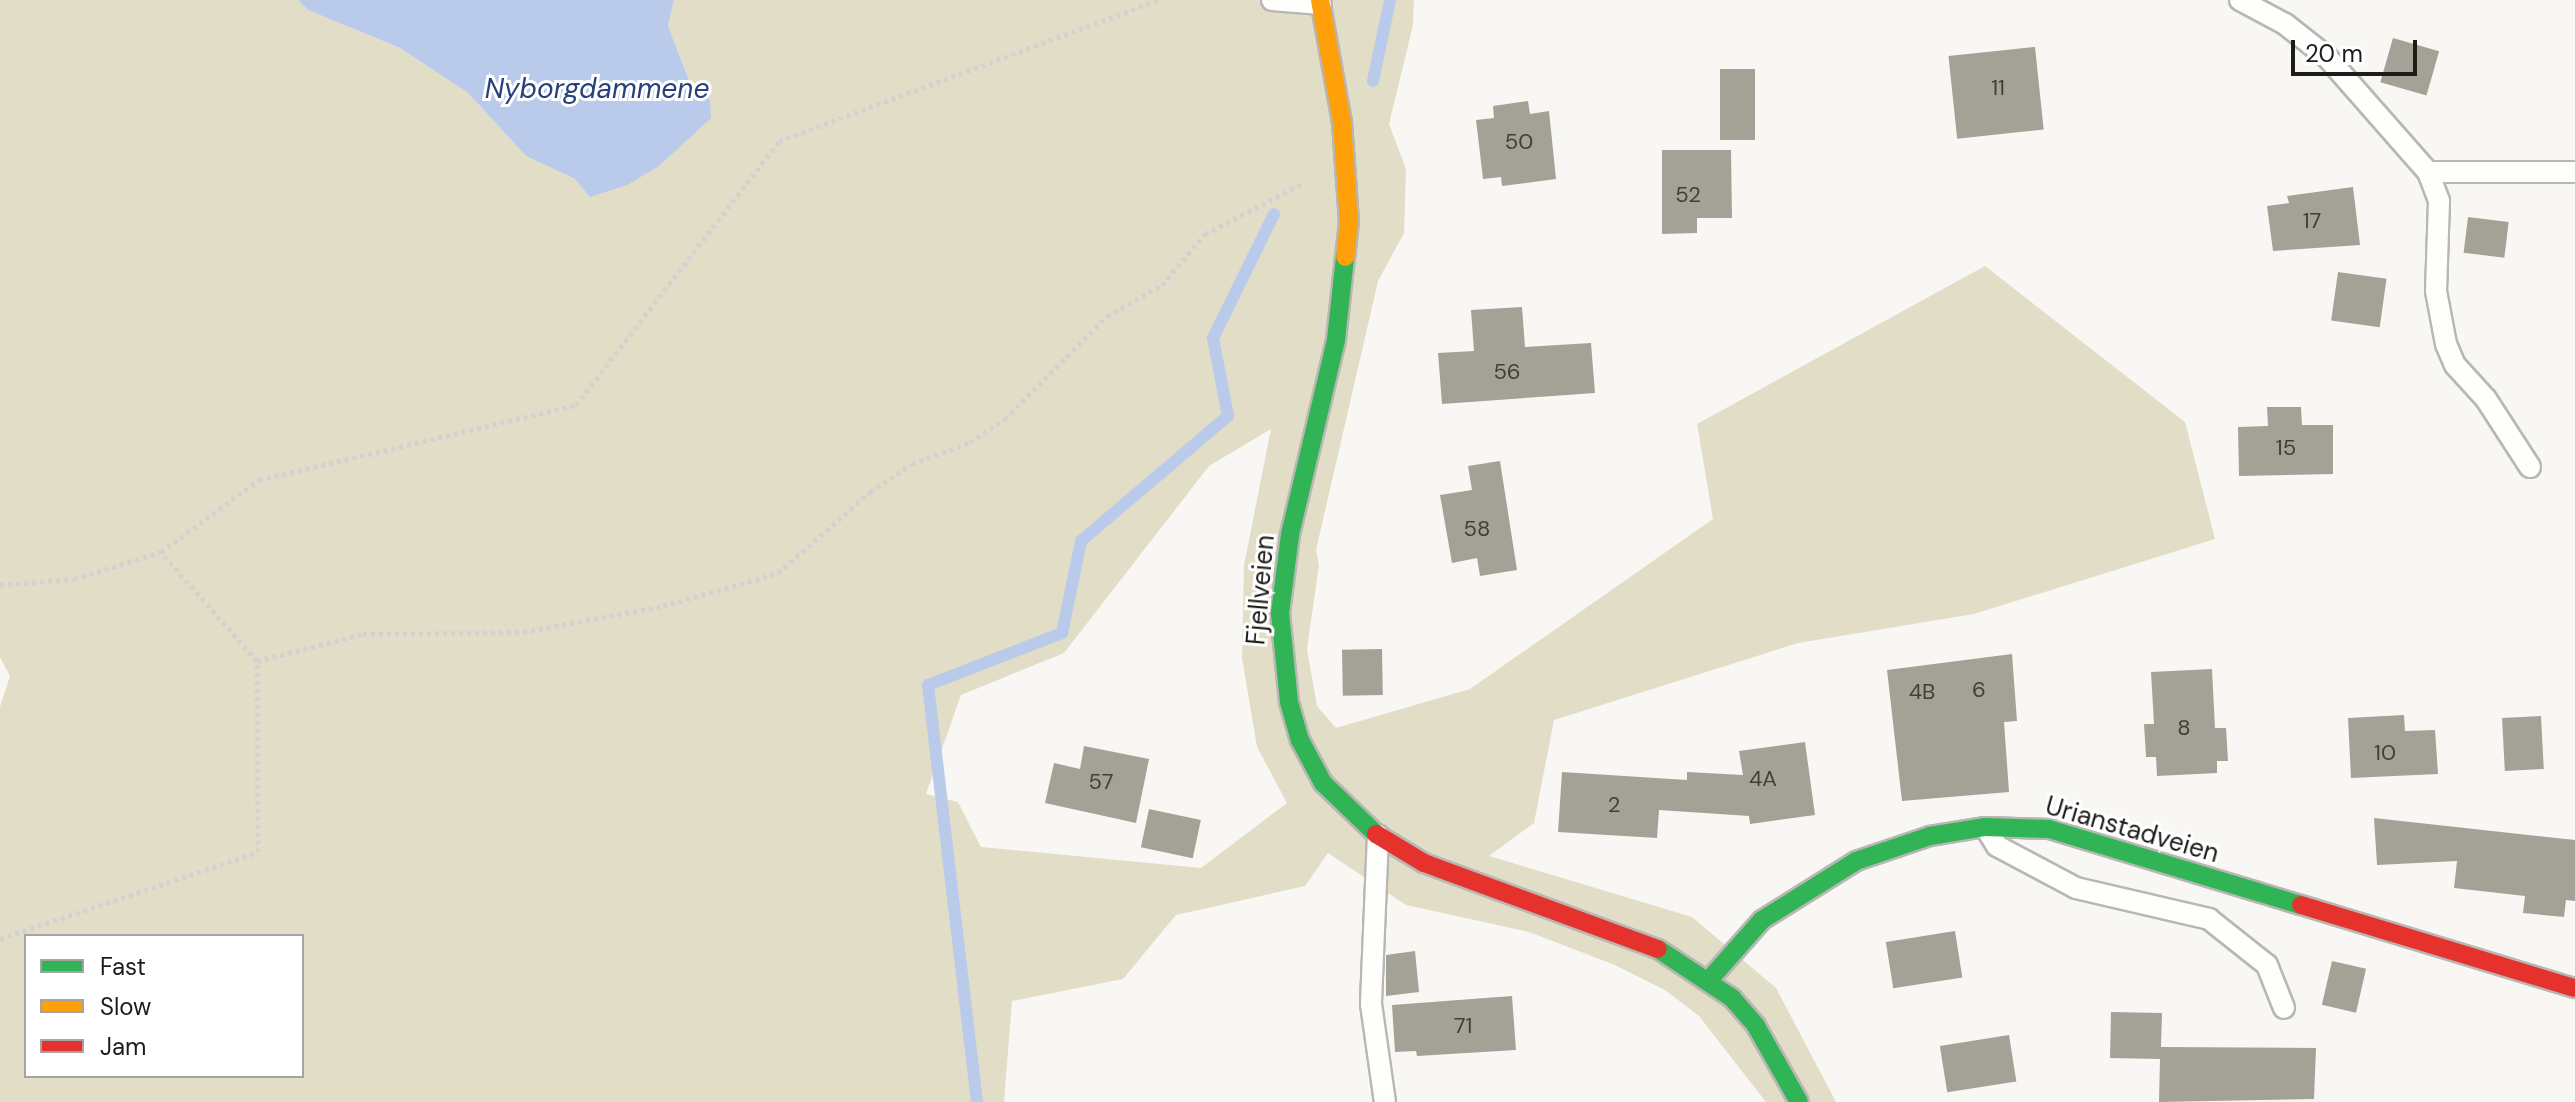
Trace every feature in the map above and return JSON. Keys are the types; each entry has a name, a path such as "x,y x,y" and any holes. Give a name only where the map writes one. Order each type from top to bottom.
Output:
{"main road":[{"name":"Fjellveien","path":"1320,2 1347,173 1346,269 1336,340 1290,535 1280,613 1281,656 1300,740 1323,783 1378,835 1467,880 1644,940 1709,980 1756,1026 1799,1102"},
{"name":"Urianstadveien","path":"1709,980 1762,920 1856,861 1930,836 1985,827 2049,829 2575,988"}],"lane":[{"path":"1272,0 1320,2"},
{"path":"2240,0 2285,24 2326,56 2428,172 2439,201 2436,291 2446,344 2455,365 2486,399 2530,467"},
{"path":"2428,172 2575,172"},
{"path":"1985,827 1997,846 2076,888 2209,919 2267,965 2284,1008"},
{"path":"1378,835 1371,1004 1385,1102"}],"path":[{"path":"0,585 74,579 161,552 259,480 576,405 779,141 1158,0"},
{"path":"257,661 363,634 523,632 663,606 778,573 870,492 912,464 970,442 1005,419 1107,316 1162,285 1205,234 1309,180"},
{"path":"0,939 258,852 257,661 161,552"}],"shaded area":[{"path":"0,0 298,0 308,10 400,48 468,93 526,156 575,179 710,100 690,83 668,26 674,0 1414,0 1413,25 1389,124 1406,169 1404,233 1378,281 1316,550 1319,565 1307,649 1317,706 1336,728 1470,689 1713,519 1697,424 1985,266 2185,422 2215,539 1974,614 1798,643 1554,720 1534,823 1489,856 1692,917 1776,988 1836,1102 1766,1102 1699,1016 1665,990 1615,965 1529,932 1406,905 1328,853 1305,886 1176,915 1123,979 1012,1001 1004,1102 0,1102 0,707 10,676 0,657","holes":["1271,429 1244,565 1242,658 1257,747 1287,803 1201,868 981,847 958,802 926,794 961,695 1064,653 1209,466"]}],"water":[{"name":"Nyborgdammene","path":"298,0 674,0 668,26 690,83 710,100 711,118 659,166 627,185 590,197 575,179 526,156 468,93 400,48 308,10"}],"building":[{"path":"2393,38 2439,51 2426,95 2380,82"},
{"path":"2035,47 2044,130 1957,139 1948,56"},
{"path":"1720,69 1755,69 1755,140 1720,140"},
{"path":"1528,101 1530,114 1549,111 1556,179 1502,186 1501,177 1483,179 1476,120 1494,118 1493,106"},
{"path":"1662,150 1731,150 1732,218 1697,218 1697,233 1662,234"},
{"path":"2353,187 2360,245 2273,251 2267,206 2289,203 2287,196"},
{"path":"2468,217 2509,222 2504,258 2464,253"},
{"path":"2338,272 2387,279 2380,327 2331,321"},
{"path":"1522,307 1525,347 1591,343 1595,393 1442,404 1438,353 1474,351 1471,310"},
{"path":"2267,407 2301,407 2302,425 2333,425 2333,474 2239,476 2238,427 2268,426"},
{"path":"1500,461 1517,570 1480,576 1477,558 1452,563 1440,495 1472,490 1468,466"},
{"path":"1382,649 1383,695 1343,696 1342,650"},
{"path":"2012,654 2017,721 2004,722 2009,792 1902,801 1887,670"},
{"path":"2212,669 2215,728 2226,728 2228,761 2217,761 2217,773 2157,776 2156,757 2146,757 2144,724 2154,724 2151,672"},
{"path":"2404,715 2405,731 2435,730 2438,774 2351,778 2348,718"},
{"path":"2541,716 2544,769 2505,771 2502,718"},
{"path":"1805,742 1815,815 1750,824 1749,816 1659,810 1657,838 1558,832 1562,772 1687,780 1687,772 1743,775 1739,751"},
{"path":"1084,746 1149,759 1136,823 1045,803 1054,763 1080,769"},
{"path":"1149,809 1201,820 1193,858 1141,847"},
{"path":"2374,818 2575,840 2575,901 2566,900 2564,917 2523,913 2525,896 2454,888 2457,861 2377,865"},
{"path":"1955,931 1962,977 1893,988 1886,942"},
{"path":"1415,951 1419,992 1386,996 1386,955"},
{"path":"2332,961 2366,969 2356,1013 2322,1005"},
{"path":"1512,996 1516,1050 1417,1056 1416,1051 1395,1052 1392,1005"},
{"path":"2111,1012 2162,1013 2161,1047 2316,1048 2314,1099 2159,1102 2160,1059 2110,1058"},
{"path":"2009,1035 2016,1081 1947,1092 1940,1046"}],"waterway":[{"path":"1373,81 1390,0"},
{"path":"977,1102 928,685 1062,633 1081,541 1228,416 1213,338 1274,214"}],"traffic: fast":[{"path":"1345,257 1336,340 1290,535 1280,613 1289,702 1300,740 1323,783 1376,834"},
{"path":"1709,980 1762,920 1856,861 1930,836 1985,827 2049,829 2301,905"},
{"path":"1658,949 1732,998 1756,1026 1799,1102"}],"traffic: slow":[{"path":"1320,0 1342,122 1349,221 1345,257"}],"traffic: jam":[{"path":"1376,834 1424,863 1658,949"},
{"path":"2301,905 2575,988"}]}
